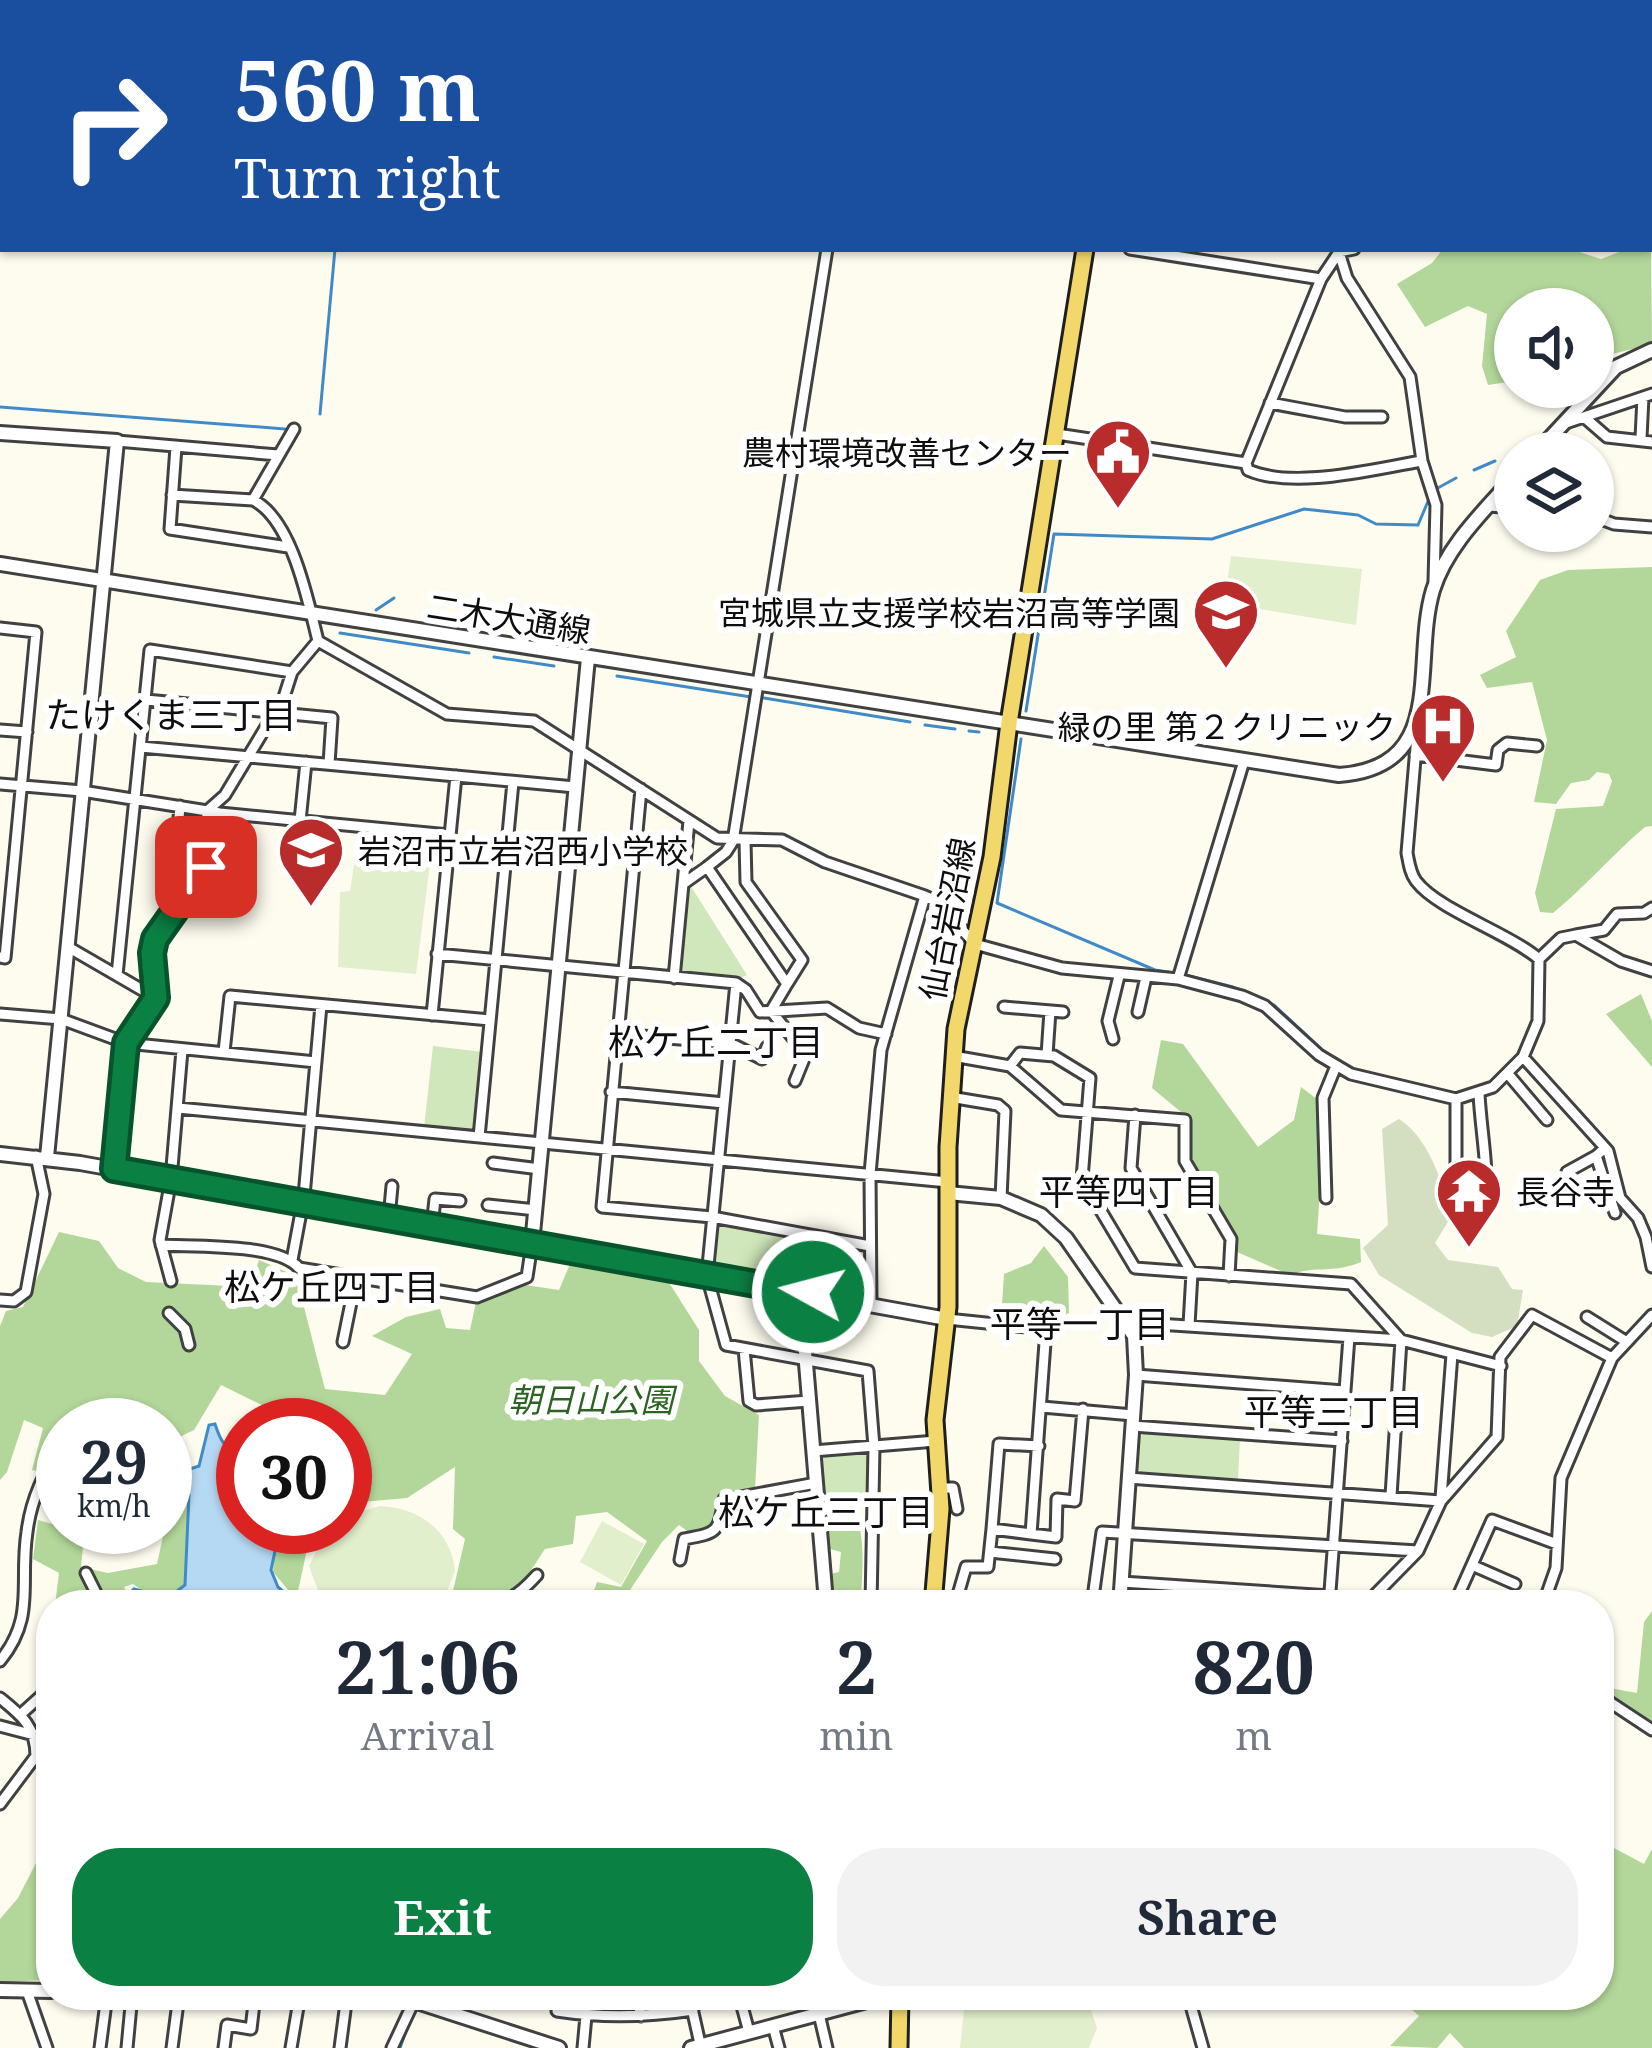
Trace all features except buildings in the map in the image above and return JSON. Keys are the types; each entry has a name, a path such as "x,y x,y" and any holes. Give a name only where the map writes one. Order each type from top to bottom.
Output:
{"main road":[{"name":"仙台岩沼線","path":"934,1590 941,1489 937,1388 947,1319 953,1056 992,856 1084,252"},
{"path":"899,2048 900,2010"}],"street":[{"path":"771,1011 802,960 746,882 739,841 827,252"},
{"path":"1149,252 1321,279"},
{"path":"1338,252 1321,279 1246,464 1248,470 1297,478 1422,461"},
{"path":"1340,252 1347,278 1410,376 1422,461 1436,505 1434,586 1407,853 1416,880 1427,891 1522,944 1539,959"},
{"path":"1555,432 1616,367 1652,350"},
{"path":"1561,425 1584,417 1648,395 1647,440 1607,436 1584,417"},
{"path":"1270,403 1345,417 1382,417"},
{"path":"253,500 294,429"},
{"path":"0,433 278,455"},
{"path":"1057,434 1246,464"},
{"path":"0,1300 14,1301 26,1292 44,1194 42,1157 61,1018 117,441"},
{"path":"176,447 170,529 288,547"},
{"path":"172,495 253,500 277,519 318,641 448,715 534,722 708,834 739,841 782,840 825,862 925,896 936,901 975,944 1062,968 1178,979 1265,1006 1336,1066 1376,1082 1456,1099 1479,1094 1523,1057 1538,1021 1539,959 1561,938 1604,930 1617,914 1652,908"},
{"path":"1434,586 1450,553 1494,500"},
{"path":"1489,506 1494,506"},
{"path":"1614,524 1652,527"},
{"name":"二木大通線","path":"0,564 1339,775 1362,773 1389,761 1404,746 1419,713"},
{"path":"0,628 36,632 23,786 4,958 0,958"},
{"path":"114,1169 126,1043 156,998 152,953 160,927 185,901 206,867 207,812 225,795 276,712 292,672 318,641"},
{"path":"117,975 149,650 292,672"},
{"path":"161,1245 266,1252 299,1268 476,1298 527,1277 588,658"},
{"path":"146,700 332,718 329,764"},
{"path":"0,730 27,732"},
{"path":"1415,755 1496,765 1498,750 1507,743 1538,746"},
{"path":"141,746 575,787"},
{"path":"1178,979 1244,761"},
{"path":"300,821 305,762"},
{"path":"432,1015 456,776"},
{"path":"479,1137 514,782"},
{"path":"0,784 135,798 207,812 449,836"},
{"path":"640,789 602,1207 712,1217 870,1246"},
{"path":"171,915 180,806"},
{"path":"674,978 689,821"},
{"path":"683,884 739,841"},
{"path":"0,842 16,843"},
{"path":"707,867 787,984"},
{"path":"871,1305 870,1174 881,1050 925,896"},
{"path":"1576,935 1621,961 1652,971"},
{"path":"68,947 156,998"},
{"path":"437,954 736,983 760,1012 827,1008 859,1028 886,1034"},
{"path":"1113,1039 1108,1021 1119,976"},
{"path":"1138,1012 1147,977"},
{"path":"736,983 707,1276 726,1345 868,1371 874,1447 871,1590"},
{"path":"224,1052 230,996 490,1020"},
{"path":"292,1261 303,1202 321,1005"},
{"path":"1004,1006 1063,1012"},
{"path":"771,1011 806,1054 795,1081"},
{"path":"1047,1055 1050,1011"},
{"path":"0,1014 61,1018 126,1043 316,1062"},
{"path":"617,1034 730,1043 762,1059 767,1047"},
{"path":"171,1281 161,1245 182,1050"},
{"path":"1010,1066 1020,1053 1047,1055 1090,1078 1082,1179 1135,1268 1351,1284 1401,1340 1390,1496"},
{"path":"953,1056 1010,1066 1054,1107 1185,1120 1185,1161 1231,1239 1228,1276"},
{"path":"1523,1057 1600,1152 1620,1198 1638,1219 1652,1267"},
{"path":"1326,1198 1323,1098 1336,1066"},
{"path":"1508,1074 1547,1120"},
{"path":"611,1092 724,1103"},
{"path":"1479,1094 1482,1161 1488,1174 1485,1205"},
{"path":"950,1097 998,1105 1005,1111 1001,1198"},
{"path":"1456,1099 1456,1167"},
{"path":"178,1108 870,1174 1001,1198 1041,1215 1066,1238 1127,1322 1136,1346"},
{"path":"1135,1115 1131,1168 1192,1273 1189,1325"},
{"path":"1567,1172 1600,1152"},
{"path":"1600,1152 1615,1213"},
{"path":"0,1154 114,1169 947,1319 1046,1330 1031,1534"},
{"path":"493,1163 540,1169"},
{"path":"388,1218 392,1186"},
{"path":"432,1226 435,1199 460,1202"},
{"path":"488,1205 536,1210"},
{"path":"819,1237 806,1293 806,1359 824,1590"},
{"path":"343,1342 356,1278"},
{"path":"169,1313 184,1328 189,1345"},
{"path":"1379,1590 1418,1550 1441,1501 1497,1437 1500,1358 1532,1315 1612,1358"},
{"path":"1548,1590 1556,1568 1561,1478 1612,1358 1652,1315"},
{"path":"1587,1317 1627,1342"},
{"path":"1127,1322 1401,1340 1501,1366"},
{"path":"1121,1590 1136,1346 1140,1331 1153,1324"},
{"path":"1331,1590 1348,1337"},
{"path":"744,1349 748,1401 756,1405 809,1401"},
{"path":"1441,1501 1452,1354"},
{"path":"1136,1375 1345,1391"},
{"path":"1042,1407 1083,1409 1132,1421 1342,1441"},
{"path":"992,1529 1056,1537 1057,1499 1075,1501 1083,1409"},
{"path":"813,1451 936,1441"},
{"path":"959,1590 966,1567 988,1568 999,1444 1039,1446"},
{"path":"1128,1478 1441,1501"},
{"path":"680,1560 684,1539 712,1534 729,1498 816,1483"},
{"path":"941,1489 953,1488 957,1509"},
{"path":"0,1661 21,1628 27,1525 36,1494"},
{"path":"1462,1590 1492,1520 1557,1544"},
{"path":"1094,1590 1102,1532 1418,1550"},
{"path":"990,1552 1055,1558"},
{"path":"1474,1566 1515,1584"},
{"path":"86,1573 94,1590"},
{"path":"521,1590 537,1576"},
{"path":"1122,1582 1214,1590"},
{"path":"1172,1586 1172,1590"},
{"path":"0,1698 21,1714 34,1736 36,1756 0,1804"},
{"path":"21,1714 36,1700"},
{"path":"1614,1705 1652,1730"},
{"path":"0,1726 34,1736"},
{"path":"0,1990 36,1990"},
{"path":"27,1990 47,2048"},
{"path":"100,2048 105,2010"},
{"path":"127,2048 131,2010"},
{"path":"172,2048 176,2010"},
{"path":"224,2048 226,2025 251,2029 253,2010"},
{"path":"291,2048 297,2010"},
{"path":"340,2048 345,2010"},
{"path":"392,2048 410,2010"},
{"path":"458,2010 559,2048"},
{"path":"557,2010 586,2016 693,2010 698,2048 828,2010"},
{"path":"639,2010 641,2016"},
{"path":"743,2010 748,2032"},
{"path":"1192,2010 1203,2048"},
{"path":"819,2014 827,2048"},
{"path":"583,2048 586,2016"},
{"path":"773,2026 778,2048"}],"green space":[{"path":"1441,252 1579,252 1601,259 1619,252 1651,252 1652,344 1614,354 1614,288 1494,288 1494,384 1488,385 1482,366 1487,314 1468,306 1425,327 1397,284 1432,263"},
{"path":"1231,556 1362,569 1356,625 1224,603"},
{"path":"1652,567 1652,826 1633,837 1553,913 1540,912 1535,893 1556,809 1603,806 1612,781 1609,774 1597,772 1589,780 1571,783 1556,804 1534,802 1547,740 1532,682 1487,688 1480,675 1516,657 1506,631 1540,580 1568,570"},
{"path":"367,846 425,852 430,864 416,974 338,967 340,892 350,891 355,859"},
{"path":"690,885 747,975 738,979 677,971 685,888"},
{"path":"1641,994 1652,1021 1652,1067 1606,1014"},
{"path":"1161,1040 1183,1044 1258,1147 1294,1120 1301,1087 1318,1100 1322,1163 1317,1234 1360,1239 1361,1262 1290,1275 1237,1252 1229,1223 1193,1169 1187,1117 1152,1088"},
{"path":"433,1046 483,1052 474,1134 424,1128"},
{"path":"1399,1119 1422,1142 1445,1194 1457,1197 1457,1207 1435,1243 1448,1260 1498,1267 1512,1289 1523,1290 1517,1326 1492,1337 1472,1333 1379,1275 1363,1248 1388,1225 1382,1129"},
{"path":"717,1225 808,1240 811,1280 716,1267"},
{"name":"朝日山公園","path":"59,1232 99,1241 118,1268 146,1282 231,1286 255,1272 259,1260 296,1276 325,1389 385,1395 412,1354 372,1336 406,1317 440,1309 446,1328 470,1330 476,1302 525,1285 559,1290 570,1264 668,1281 699,1330 699,1361 725,1396 759,1415 755,1489 698,1539 679,1525 630,1590 594,1590 597,1582 621,1587 647,1541 607,1512 576,1516 573,1544 545,1549 512,1590 453,1590 465,1539 453,1529 455,1467 407,1498 372,1501 372,1398 248,1398 221,1385 192,1431 192,1398 36,1398 36,1425 24,1420 0,1480 0,1326 6,1311 23,1307"},
{"path":"1044,1246 1068,1277 1069,1313 1045,1324 1001,1320 1004,1274 1031,1263"},
{"path":"1145,1432 1240,1438 1238,1480 1143,1474 1138,1469 1139,1437"},
{"path":"861,1450 867,1456 867,1505 854,1507 847,1500 822,1498 820,1455"},
{"path":"825,1495 841,1499 858,1522 862,1590 831,1590 830,1574 839,1572 841,1552 830,1549"},
{"path":"380,1506 408,1511 431,1524 447,1544 455,1571 448,1590 318,1590 309,1566 315,1554 372,1554 372,1508"},
{"path":"602,1521 644,1544 621,1585 580,1562"},
{"path":"36,1536 36,1554 82,1554 81,1567 108,1573 157,1564 159,1554 190,1554 184,1590 142,1590 133,1584 126,1590 57,1590 59,1573 33,1559"},
{"path":"274,1554 306,1554 298,1590 288,1590 273,1572"},
{"path":"1652,1611 1652,1721 1614,1699 1614,1689 1637,1693 1644,1622"},
{"path":"1614,1848 1644,1864 1652,1849 1652,2048 1464,2048 1450,2033 1437,2048 1390,2046 1419,2016 1412,2010 1614,2010"},
{"path":"36,1863 36,1981 0,1982 0,1919 18,1898"},
{"path":"964,2010 1091,2010 1097,2028 1089,2048 960,2048"}],"water":[{"path":"215,1424 216,1554 274,1554 271,1570 282,1590 178,1590 185,1585 186,1554 192,1554 192,1468 199,1466 209,1425"}],"waterway":[{"path":"320,414 335,252"},
{"path":"0,407 285,429"},
{"path":"1474,470 1494,461"},
{"path":"1436,489 1456,478"},
{"path":"1026,711 1054,534 1212,539 1304,509 1358,515 1376,524 1418,525 1429,499"},
{"path":"376,610 394,598"},
{"path":"340,633 469,653"},
{"path":"494,657 554,666"},
{"path":"617,676 751,697"},
{"path":"764,698 910,722"},
{"path":"925,725 955,729"},
{"path":"969,731 979,732"},
{"path":"1021,739 997,903 1155,970 1174,973"},
{"path":"1185,975 1233,987 1274,1005 1328,1055"},
{"path":"400,2048 411,2017"}],"place":[{"name":"農村環境改善センター","path":"1118,511"},
{"name":"宮城県立支援学校岩沼高等学園","path":"1226,671"},
{"name":"緑の里 第２クリニック","path":"1443,785"},
{"name":"岩沼市立岩沼西小学校","path":"311,909"},
{"name":"長谷寺","path":"1469,1250"}],"district":[{"name":"たけくま三丁目","path":"171,714"},
{"name":"松ケ丘二丁目","path":"716,1041"},
{"name":"平等四丁目","path":"1129,1191"},
{"name":"松ケ丘四丁目","path":"332,1286"},
{"name":"平等一丁目","path":"1080,1323"},
{"name":"平等三丁目","path":"1334,1411"},
{"name":"松ケ丘三丁目","path":"826,1511"}],"route":[{"path":"206,867 155,939 156,998 126,1043 114,1169 813,1292"}]}
